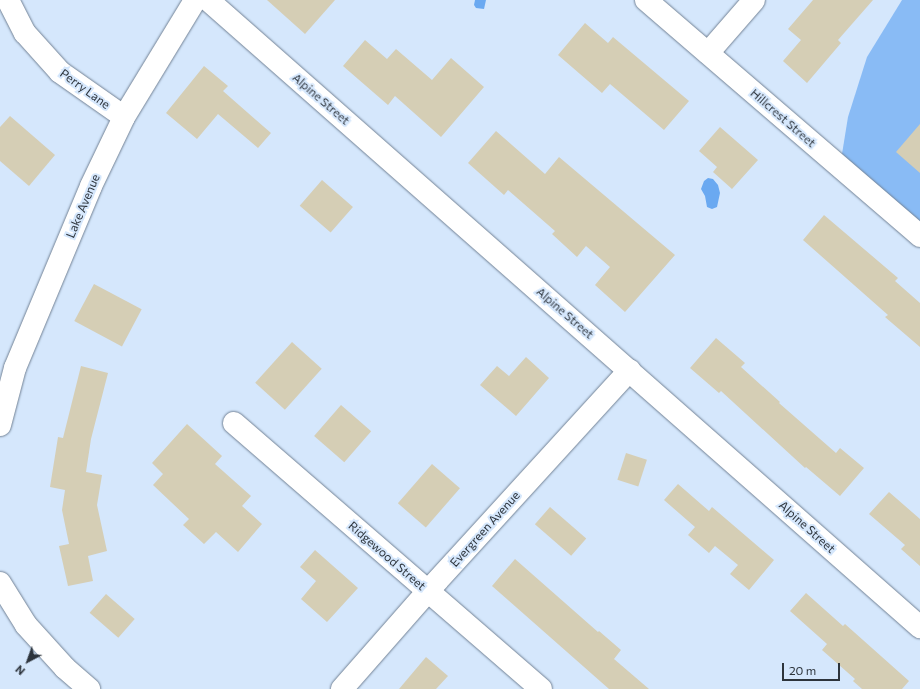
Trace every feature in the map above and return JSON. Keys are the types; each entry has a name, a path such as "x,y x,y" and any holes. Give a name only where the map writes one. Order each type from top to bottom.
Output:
{"street":[{"name":"Perry Lane","path":"8,0 25,33 60,72 124,117"},
{"name":"Lake Avenue","path":"0,424 15,368 91,186 124,117 195,0"},
{"name":"Alpine Street","path":"208,0 630,370 920,627"},
{"name":"Hillcrest Street","path":"646,0 920,236"},
{"path":"708,53 754,0"},
{"name":"Evergreen Avenue","path":"342,689 428,591 630,370"},
{"name":"Ridgewood Street","path":"234,423 541,689"},
{"path":"0,583 26,625 65,668 89,689"}],"shaded area":[{"path":"475,0 486,0 484,9 476,8 474,5"},
{"path":"902,0 920,0 920,222 842,154 848,117 867,57"},
{"path":"708,178 713,179 718,185 720,193 717,207 712,209 707,207 705,196 701,189 704,181"}],"building":[{"path":"267,0 335,0 305,34"},
{"path":"813,0 873,0 838,40 841,43 807,83 783,61 801,40 788,29"},
{"path":"585,23 608,43 613,37 689,101 664,130 610,84 602,93 558,55"},
{"path":"365,40 387,59 396,49 432,80 451,58 484,87 441,137 395,96 388,105 343,66"},
{"path":"204,66 228,86 223,91 271,133 258,148 218,114 197,139 166,113"},
{"path":"10,116 55,155 29,186 0,161 0,127"},
{"path":"920,124 920,173 896,152"},
{"path":"720,127 758,160 732,189 713,172 717,167 699,151"},
{"path":"496,131 545,174 559,157 675,255 625,312 595,285 610,267 586,246 577,257 552,234 555,231 508,190 504,195 468,163"},
{"path":"322,180 353,207 331,233 300,206"},
{"path":"824,215 898,278 895,281 920,303 920,347 885,317 888,315 803,240"},
{"path":"94,284 142,309 122,346 74,321"},
{"path":"716,338 745,363 741,367 780,402 779,403 836,453 840,448 864,468 840,496 806,467 805,468 721,391 719,393 690,368"},
{"path":"292,342 322,369 285,410 255,383"},
{"path":"526,357 549,378 516,416 480,385 497,366 509,376"},
{"path":"81,366 108,373 91,439 86,472 102,475 97,505 107,551 88,556 93,581 68,586 59,546 69,544 62,510 65,490 50,487 58,437 63,438"},
{"path":"341,405 371,431 344,462 314,436"},
{"path":"187,424 222,456 215,464 251,496 242,506 262,524 238,552 216,532 204,544 183,525 189,519 153,485 163,474 152,463"},
{"path":"626,453 647,460 638,486 617,480"},
{"path":"432,464 460,488 426,528 398,503"},
{"path":"678,484 709,511 712,507 774,560 749,590 730,574 738,565 715,546 709,553 688,535 695,527 664,500"},
{"path":"889,492 920,519 920,566 901,549 905,545 869,514"},
{"path":"550,507 586,538 571,556 535,524"},
{"path":"315,550 358,588 327,622 301,599 316,581 300,567"},
{"path":"515,559 598,632 599,631 621,650 614,659 649,689 609,689 492,586"},
{"path":"806,593 843,626 845,624 909,681 902,689 862,689 853,681 855,679 822,650 827,644 790,611"},
{"path":"106,594 135,619 118,638 90,613"},
{"path":"426,657 448,676 436,689 399,689"}]}
